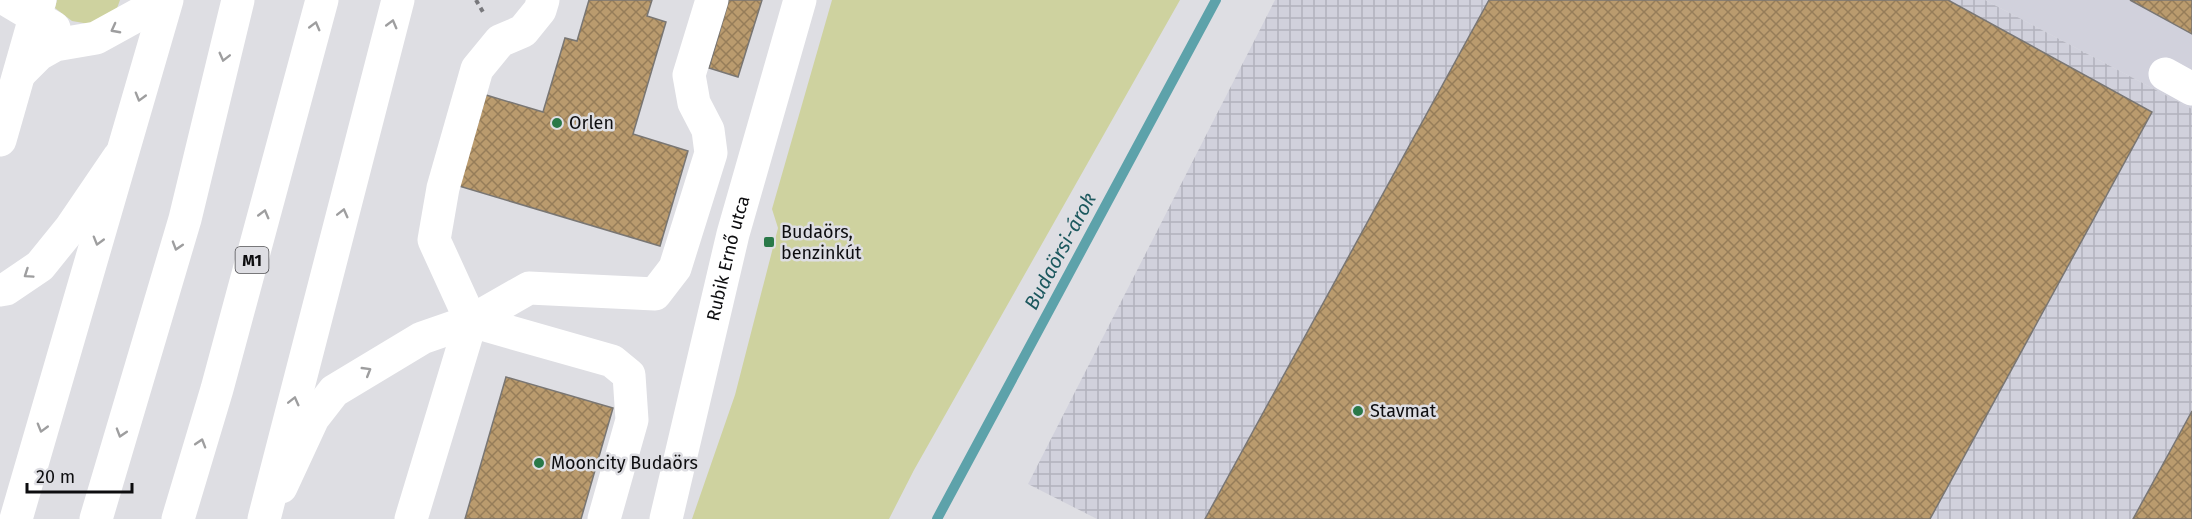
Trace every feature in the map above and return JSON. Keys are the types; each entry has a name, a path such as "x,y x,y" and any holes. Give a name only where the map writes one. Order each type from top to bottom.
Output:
{"main road":[{"path":"7,0 38,8 82,42"},
{"path":"20,73 39,54 55,45 82,42 115,29 166,0"},
{"path":"16,519 126,145 166,0"},
{"path":"96,519 185,219 238,0"},
{"name":"M1","path":"178,519 217,389 322,0"},
{"path":"265,519 398,0"},
{"path":"411,519 471,321 434,240 443,188 477,69 500,41 523,31 540,10 543,0"},
{"path":"265,519 313,418 333,392 422,338 471,321 529,288 655,294 675,268 711,153 708,130 694,103 689,75 712,0"},
{"name":"Rubik Ernő utca","path":"666,519 733,234 800,0"},
{"path":"0,140 38,8"},
{"path":"0,290 6,289 39,266 70,230 126,145"},
{"path":"471,321 612,361 629,375 632,420 604,519"}],"shaded area":[{"path":"1275,0 1985,0 2192,109 2192,519 1097,519 1028,484"},
{"path":"1985,0 2192,0 2192,109"}],"green space":[{"path":"57,0 120,0 116,11 95,25 72,21 55,8"},
{"path":"832,0 1180,0 914,470 889,519 692,519 735,395 778,228 772,209"}],"building":[{"name":"Orlen","path":"589,0 652,0 647,16 666,22 633,134 688,151 660,246 459,186 486,95 543,112 565,38 577,41"},
{"path":"729,0 762,0 738,77 709,68"},
{"path":"1489,0 1948,0 2152,112 1930,519 1205,519"},
{"path":"2130,0 2192,0 2192,34"},
{"name":"Mooncity Budaörs","path":"506,377 613,408 581,519 465,519"},
{"path":"2192,411 2192,519 2133,519"}],"waterway":[{"name":"Budaörsi-árok","path":"937,519 1216,0"}],"place":[{"name":"Orlen","path":"557,123"},
{"name":"Budaörs, benzinkút","path":"769,242"},
{"name":"Stavmat","path":"1358,411"},
{"name":"Mooncity Budaörs","path":"539,463"}]}
